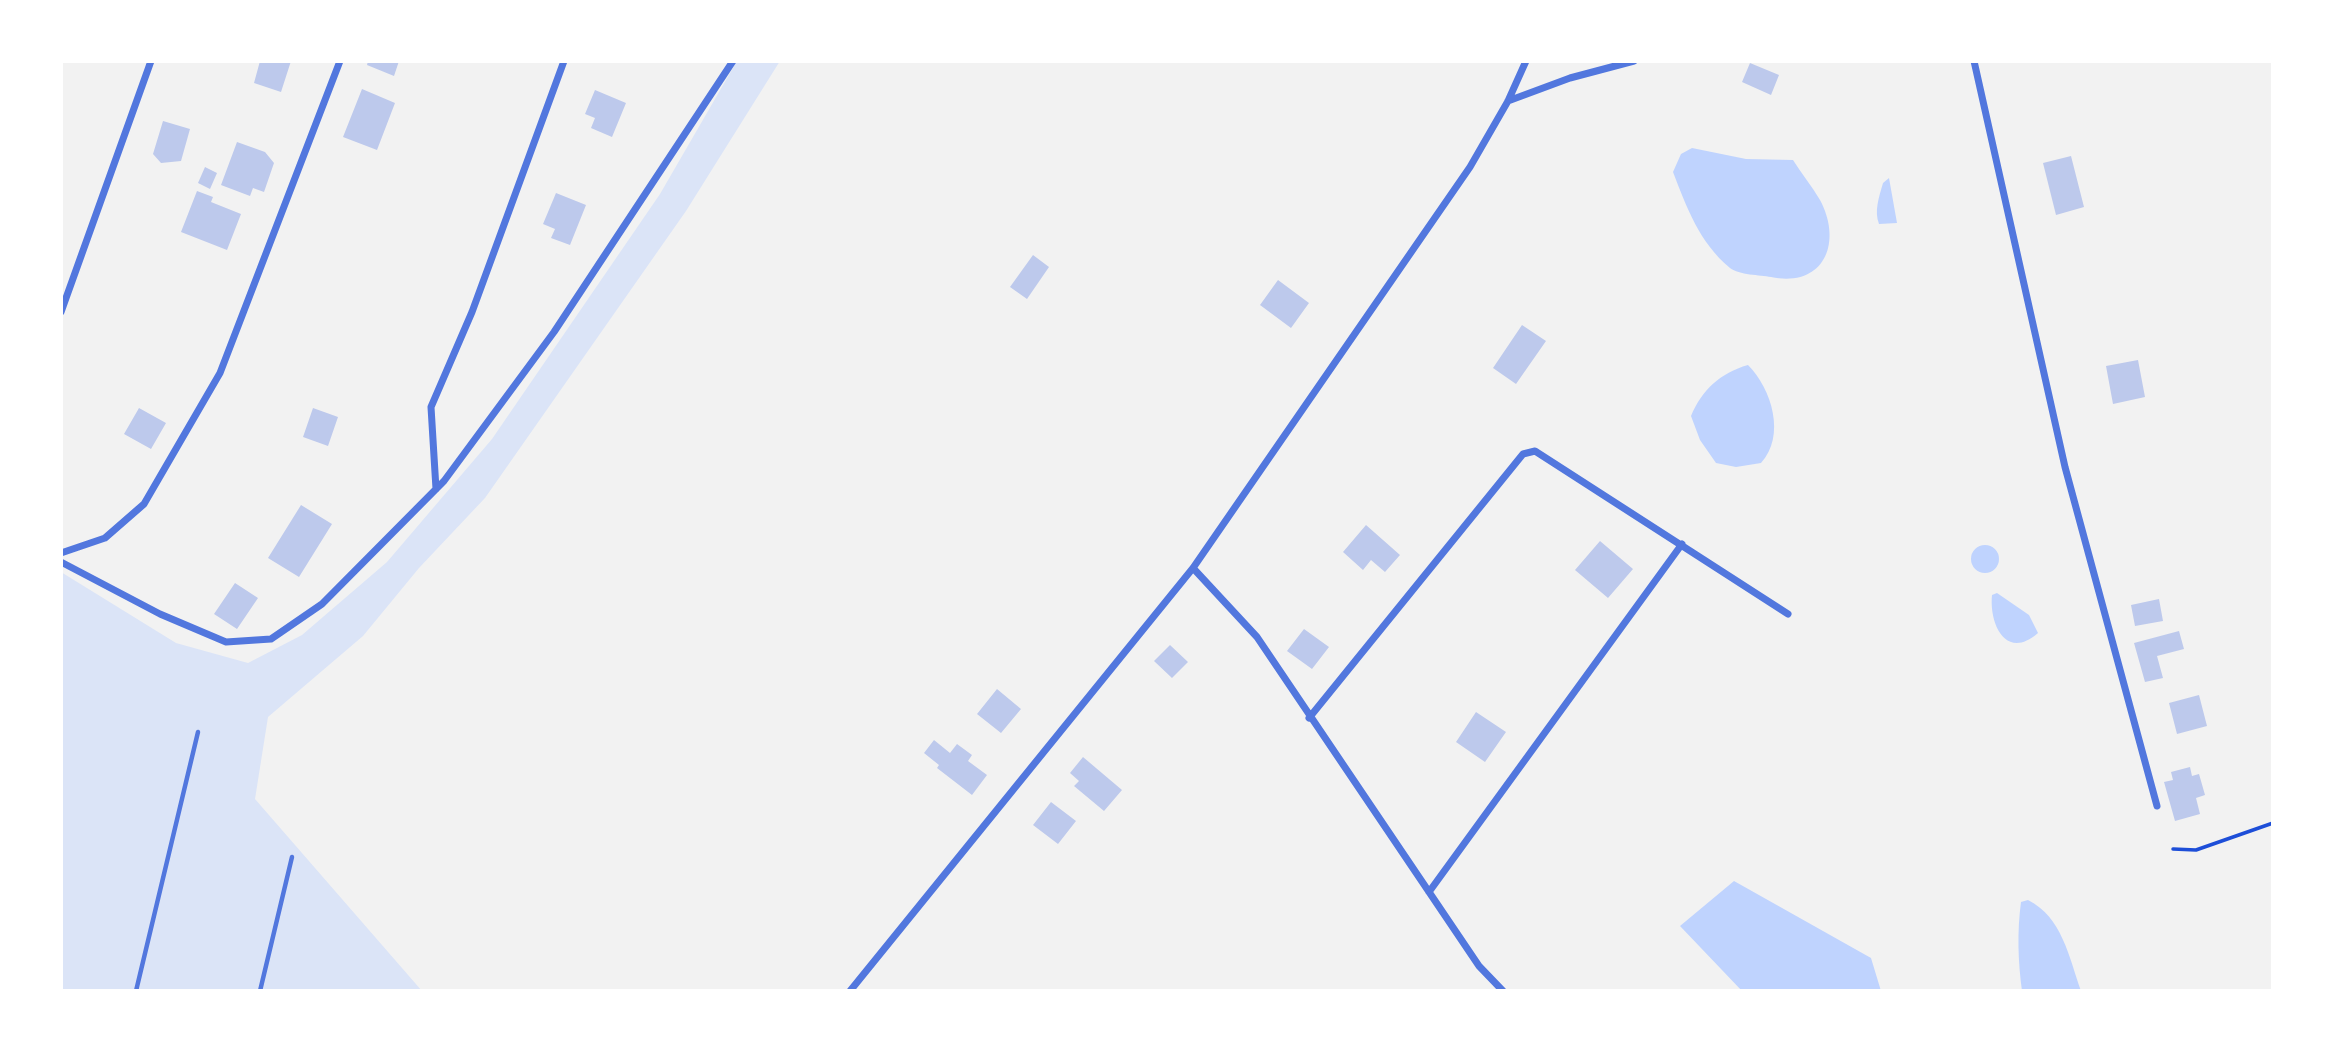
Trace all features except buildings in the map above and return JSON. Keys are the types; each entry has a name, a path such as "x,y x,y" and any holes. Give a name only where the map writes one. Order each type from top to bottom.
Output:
{"street":[{"path":"61,312 151,61"},
{"path":"61,553 105,538 144,504 220,373 340,61"},
{"path":"436,489 431,407 472,312 564,61"},
{"path":"61,562 160,614 226,642 271,639 322,604 436,489 554,332 733,61"},
{"path":"850,991 1193,568 1470,167 1508,102 1526,61"},
{"path":"1508,102 1570,78 1634,61"},
{"path":"1974,61 2065,467 2157,806"},
{"path":"1309,718 1523,454 1535,451 1788,614"},
{"path":"1429,892 1682,544"},
{"path":"1193,568 1257,637 1309,718 1479,966 1503,991"}],"lane":[{"path":"136,991 198,732"},
{"path":"260,991 292,857"}],"path":[{"path":"2173,849 2196,850 2273,824"}],"shaded area":[{"path":"737,61 780,61 686,211 485,498 419,568 363,636 268,717 255,799 422,991 61,991 61,572 176,643 248,663 302,635 387,562 492,439 660,194"}],"water":[{"path":"1692,148 1746,159 1793,160 1820,200 1827,216 1829,246 1816,269 1804,276 1789,279 1771,277 1739,272 1719,258 1695,224 1673,172 1681,154"},
{"path":"1889,178 1897,223 1879,224 1879,199 1883,183"},
{"path":"1748,365 1769,399 1773,413 1773,440 1761,463 1736,467 1716,463 1700,440 1691,416 1713,384 1738,368"},
{"path":"1985,545 1995,549 1999,559 1995,569 1985,573 1975,569 1971,559 1975,549"},
{"path":"1997,593 2029,615 2038,633 2027,641 2017,643 2002,635 1993,617 1992,595"},
{"path":"1734,881 1871,958 1881,991 1742,991 1680,926"},
{"path":"2028,900 2040,907 2057,927 2081,991 2022,991 2019,924 2021,902"}]}
